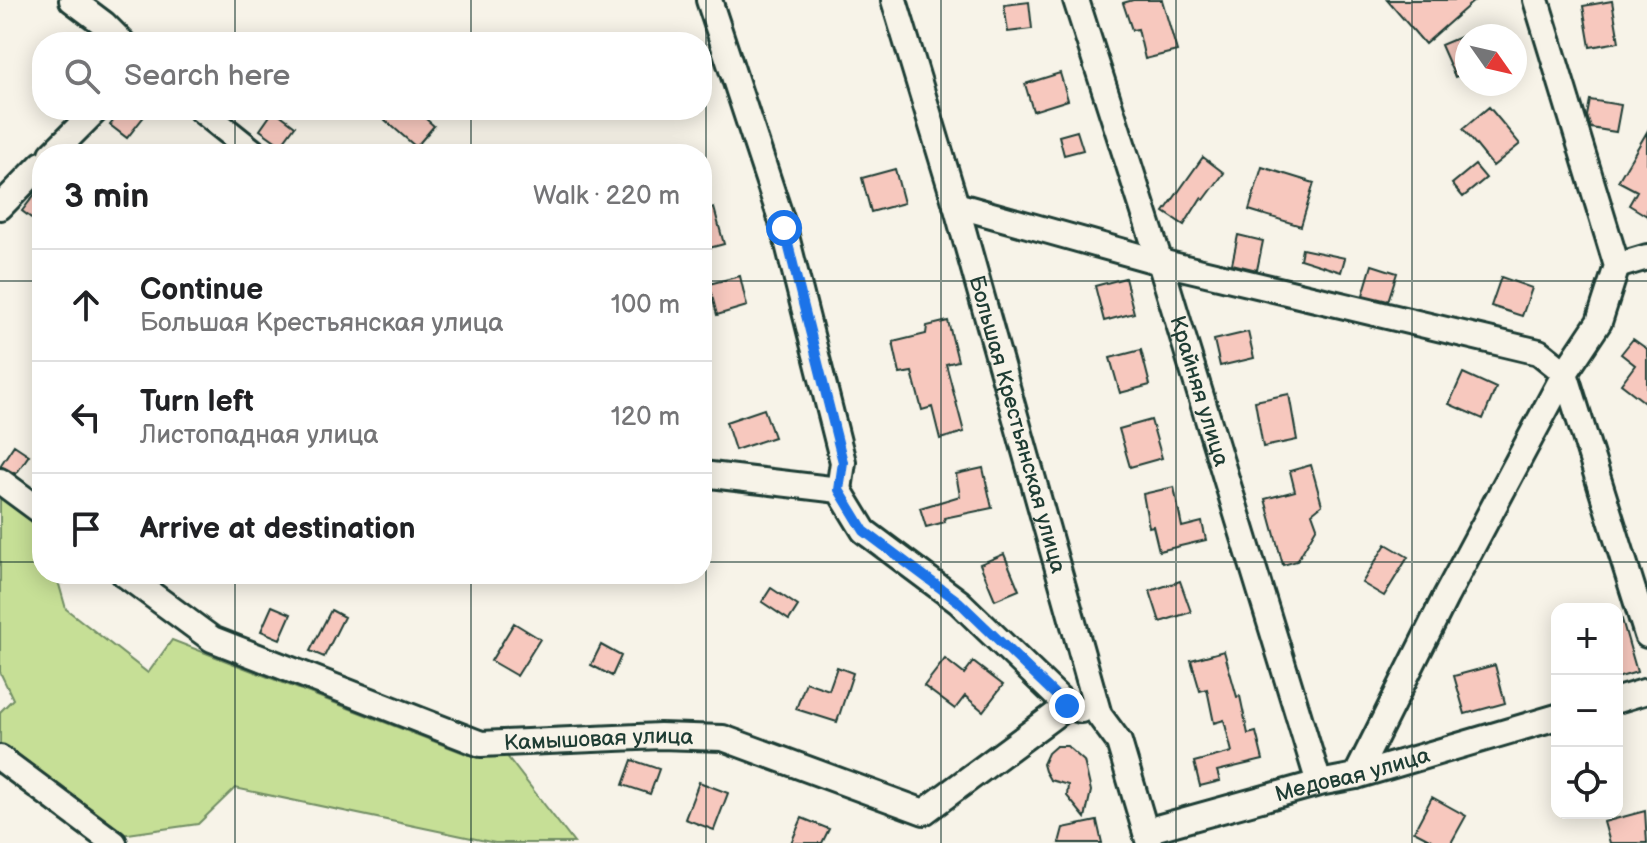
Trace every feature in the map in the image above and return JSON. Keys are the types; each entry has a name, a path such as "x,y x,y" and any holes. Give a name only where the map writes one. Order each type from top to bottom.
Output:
{"street":[{"path":"72,0 112,32"},
{"path":"709,0 784,228 843,462 839,490 864,531 959,602 1067,706 1099,715"},
{"name":"Большая Крестьянская улица","path":"894,0 956,205 1099,715 1119,742 1147,837"},
{"name":"Крайняя улица","path":"1076,0 1160,262 1319,783"},
{"path":"1356,776 1446,596 1565,373 1599,322 1617,266 1536,0"},
{"path":"62,144 86,120"},
{"path":"214,120 244,144"},
{"path":"0,207 32,174"},
{"path":"956,205 1160,262 1539,352 1565,373 1647,635"},
{"path":"1617,266 1647,257"},
{"path":"712,475 839,490"},
{"path":"0,481 32,505"},
{"name":"Камышовая улица","path":"138,584 212,639 481,744 660,736 723,738 924,812 1067,706"},
{"path":"1623,698 1647,691"},
{"name":"Медовая улица","path":"1147,837 1319,783 1356,776 1551,719"},
{"path":"0,758 114,843"}],"green space":[{"path":"0,497 32,517 32,584 59,584 66,609 148,673 172,640 469,755 506,755 574,843 495,843 235,788 198,824 121,835 0,746 0,712 13,699 0,672"}],"building":[{"path":"1162,0 1177,51 1145,59 1138,29 1132,30 1123,3"},
{"path":"1387,0 1475,0 1425,44"},
{"path":"1612,1 1619,42 1590,47 1583,6"},
{"path":"1029,2 1032,29 1008,32 1004,5"},
{"path":"1455,39 1455,77 1441,45"},
{"path":"1060,73 1068,100 1033,111 1025,84"},
{"path":"1590,100 1621,105 1616,132 1591,128 1587,116"},
{"path":"1489,107 1520,144 1493,166 1463,129"},
{"path":"114,120 141,120 127,138 110,125"},
{"path":"267,120 287,120 295,126 282,144 260,130"},
{"path":"385,120 427,120 434,126 419,144 413,144"},
{"path":"1077,131 1083,150 1064,155 1059,136"},
{"path":"1647,132 1647,216 1629,205 1637,191 1618,181"},
{"path":"1203,157 1224,173 1204,200 1201,198 1184,225 1164,212"},
{"path":"1475,165 1486,178 1463,197 1452,184"},
{"path":"1262,167 1314,183 1301,226 1249,210"},
{"path":"895,169 904,203 871,212 862,178"},
{"path":"32,198 32,218 22,211"},
{"path":"712,209 724,244 712,247"},
{"path":"1238,235 1263,241 1257,270 1232,264"},
{"path":"1302,249 1345,258 1341,272 1300,259"},
{"path":"1372,265 1397,273 1388,301 1363,295"},
{"path":"740,276 747,306 717,315 712,283"},
{"path":"1501,277 1532,288 1522,316 1491,306"},
{"path":"1125,278 1134,313 1104,321 1095,286"},
{"path":"948,321 958,361 946,364 964,432 940,439 932,407 922,410 912,372 900,374 893,342 926,334 927,326"},
{"path":"1248,332 1254,358 1220,366 1214,340"},
{"path":"1633,339 1647,349 1647,404 1621,384 1635,365 1621,354"},
{"path":"1141,350 1150,385 1120,393 1110,358"},
{"path":"1463,373 1496,388 1483,419 1449,404"},
{"path":"1289,394 1297,440 1263,447 1255,401"},
{"path":"764,409 774,437 735,450 726,422"},
{"path":"1151,420 1162,458 1130,467 1119,429"},
{"path":"14,445 29,455 16,474 0,466"},
{"path":"1311,465 1322,505 1312,513 1317,527 1297,561 1283,565 1265,499 1295,491 1290,471"},
{"path":"983,468 992,508 944,518 945,522 926,527 920,508 960,496 956,474"},
{"path":"1174,487 1182,527 1202,522 1206,540 1159,551 1153,526 1149,527 1143,494"},
{"path":"1386,544 1408,557 1384,596 1362,583"},
{"path":"1004,554 1019,590 995,600 980,564"},
{"path":"1180,581 1191,612 1160,622 1150,591"},
{"path":"771,588 798,606 789,620 762,602"},
{"path":"272,606 291,614 280,639 261,631"},
{"path":"331,610 344,617 324,657 310,651"},
{"path":"514,623 540,639 517,676 491,661"},
{"path":"1623,623 1637,672 1623,676"},
{"path":"601,645 621,656 612,676 591,665"},
{"path":"1224,651 1237,697 1240,696 1248,734 1256,732 1263,760 1217,771 1220,781 1200,786 1194,762 1232,752 1224,720 1214,723 1207,689 1200,691 1191,660"},
{"path":"945,659 964,674 973,662 1003,685 983,711 965,696 955,709 924,686"},
{"path":"1495,665 1505,703 1465,714 1454,676"},
{"path":"837,667 853,673 837,722 796,709 806,682 829,690"},
{"path":"1056,746 1067,746 1084,761 1091,791 1085,818 1067,796 1068,785 1050,780 1045,771 1043,764"},
{"path":"632,760 659,769 650,794 623,785"},
{"path":"699,782 728,793 714,830 685,819"},
{"path":"1432,797 1466,816 1451,843 1437,843 1414,831"},
{"path":"1645,811 1647,843 1610,843 1604,822"},
{"path":"802,818 829,829 822,843 791,843"},
{"path":"1097,821 1102,843 1059,843 1063,828"}],"route":[{"path":"784,228 843,462 839,490 864,531 959,602 1067,706"}]}
